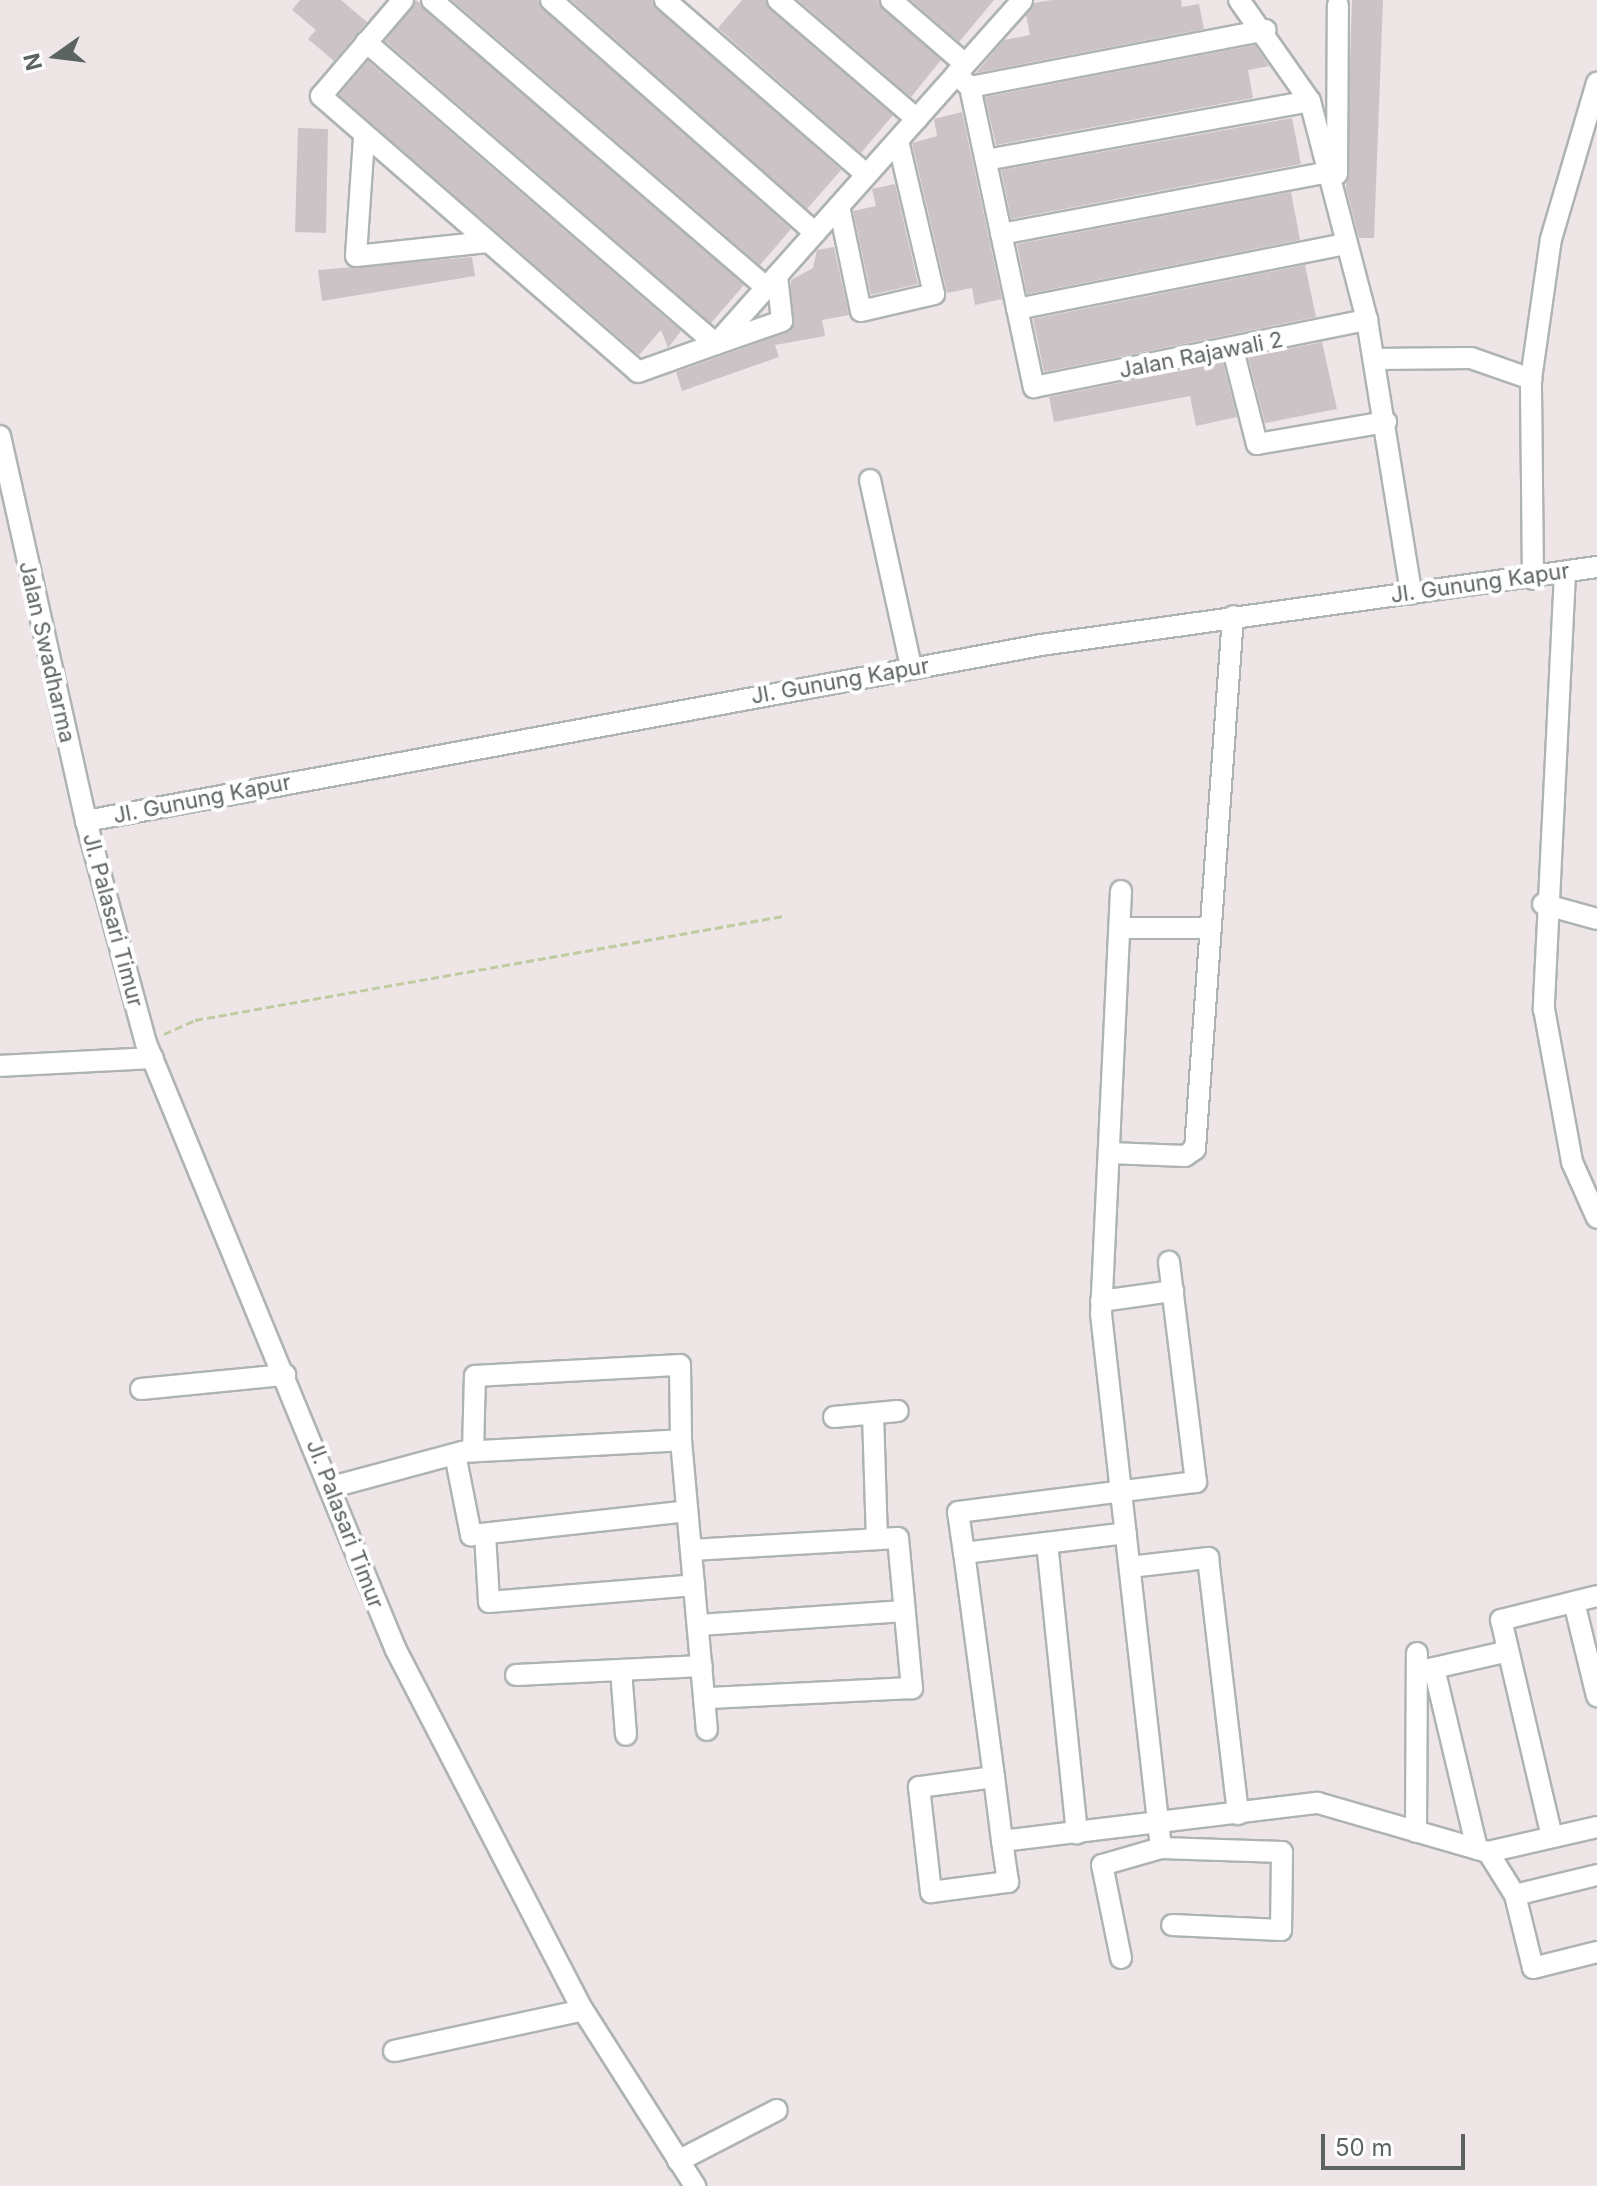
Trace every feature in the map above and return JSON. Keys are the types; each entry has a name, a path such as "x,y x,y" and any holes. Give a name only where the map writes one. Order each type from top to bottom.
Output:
{"street":[{"path":"393,2 366,42 321,96 364,138 638,372 782,321 772,281 432,0"},
{"path":"551,0 815,233"},
{"path":"665,0 867,175"},
{"path":"778,0 917,119"},
{"path":"891,0 964,75 986,160 1017,309 1345,244"},
{"path":"1239,0 1266,30 1310,101 1367,320 1386,422 1411,593"},
{"path":"716,344 917,119 964,75 1014,3"},
{"path":"1337,210 1338,5"},
{"path":"964,75 1266,30"},
{"path":"366,42 716,344"},
{"path":"1533,579 1531,379 1551,239 1597,83"},
{"path":"986,160 1310,101"},
{"path":"364,138 356,256 487,242"},
{"path":"839,206 861,311 934,294 898,140"},
{"path":"1001,234 1329,172"},
{"name":"Jalan Rajawali 2","path":"1017,309 1034,387 1233,350 1367,320"},
{"path":"1233,350 1257,444 1386,422"},
{"path":"1374,359 1471,358 1531,379"},
{"name":"Jalan Swadharma","path":"0,436 86,821"},
{"path":"870,480 911,667"},
{"name":"Jl. Gunung Kapur","path":"86,821 911,667 1233,616 1533,579 1597,567"},
{"path":"1565,573 1543,904 1544,1009 1556,1096 1597,1218"},
{"path":"1110,1153 1185,1156 1195,1149 1233,616"},
{"name":"Jl. Palasari Timur","path":"86,821 150,1050 402,1663 583,2010 695,2186"},
{"path":"1121,891 1122,928 1101,1301 1161,1848"},
{"path":"1543,904 1597,919"},
{"path":"1122,928 1209,928"},
{"path":"0,1066 150,1050"},
{"path":"994,1777 919,1787 931,1892 1008,1882 1002,1841 994,1777 964,1553 958,1512 1196,1482 1169,1262"},
{"path":"1101,1301 1173,1291"},
{"path":"687,1511 485,1534 466,1531 464,1452 475,1376 680,1365 681,1440 707,1730"},
{"path":"141,1389 285,1375"},
{"path":"834,1417 898,1411"},
{"path":"873,1414 877,1539"},
{"path":"332,1487 464,1452 681,1440"},
{"path":"964,1553 1126,1533"},
{"path":"485,1534 489,1602 694,1585"},
{"path":"691,1550 898,1538 902,1611 912,1688 704,1698"},
{"path":"1047,1543 1077,1833"},
{"path":"1130,1567 1208,1558 1238,1814"},
{"path":"1552,1837 1501,1620 1597,1596"},
{"path":"1574,1602 1597,1696"},
{"path":"698,1625 902,1611"},
{"path":"1423,1664 1508,1651"},
{"path":"1416,1832 1423,1664"},
{"path":"1423,1664 1482,1851 1515,1895 1533,1968 1597,1952"},
{"path":"516,1675 702,1666"},
{"path":"621,1670 626,1735"},
{"path":"1002,1841 1318,1803 1482,1851 1597,1827"},
{"path":"1121,1958 1102,1865 1161,1848 1282,1852 1281,1930 1172,1925"},
{"path":"1515,1895 1597,1875"},
{"path":"394,2051 583,2010"},
{"path":"678,2161 777,2110"}],"path":[{"path":"150,1050 195,1020 783,916"}],"building":[{"path":"300,0 341,0 367,22 334,61 308,39 316,30 292,10"},
{"path":"416,0 744,285 711,323 385,41"},
{"path":"452,0 538,0 791,229 760,265"},
{"path":"571,0 652,0 841,170 807,209"},
{"path":"742,0 765,0 893,115 861,153 718,28"},
{"path":"798,0 878,0 941,60 911,97"},
{"path":"911,0 994,0 959,42"},
{"path":"1052,0 1181,0 1182,7 1199,4 1204,29 976,73 1004,40 1030,35 1026,15 1034,3"},
{"path":"1352,0 1383,0 1374,238 1359,238 1346,188"},
{"path":"1255,45 1269,66 1248,70 1253,98 996,145 985,97"},
{"path":"368,61 681,331 668,348 661,330 639,355 339,95"},
{"path":"962,112 1002,299 975,305 972,288 947,293 912,143 937,136 934,119"},
{"path":"1292,118 1301,164 1011,219 1001,170"},
{"path":"298,128 328,129 326,233 295,232"},
{"path":"895,184 918,284 871,295 853,211 876,206 872,189"},
{"path":"1291,192 1300,240 1027,294 1017,244"},
{"path":"834,247 849,315 822,320 825,336 775,345 779,357 682,391 676,372 791,331 791,280 813,268 817,250"},
{"path":"472,257 475,276 322,301 318,270"},
{"path":"1305,265 1316,317 1044,372 1033,319"},
{"path":"1322,342 1337,409 1265,423 1248,357"},
{"path":"1223,362 1237,417 1196,426 1190,396 1054,422 1049,397"}]}
